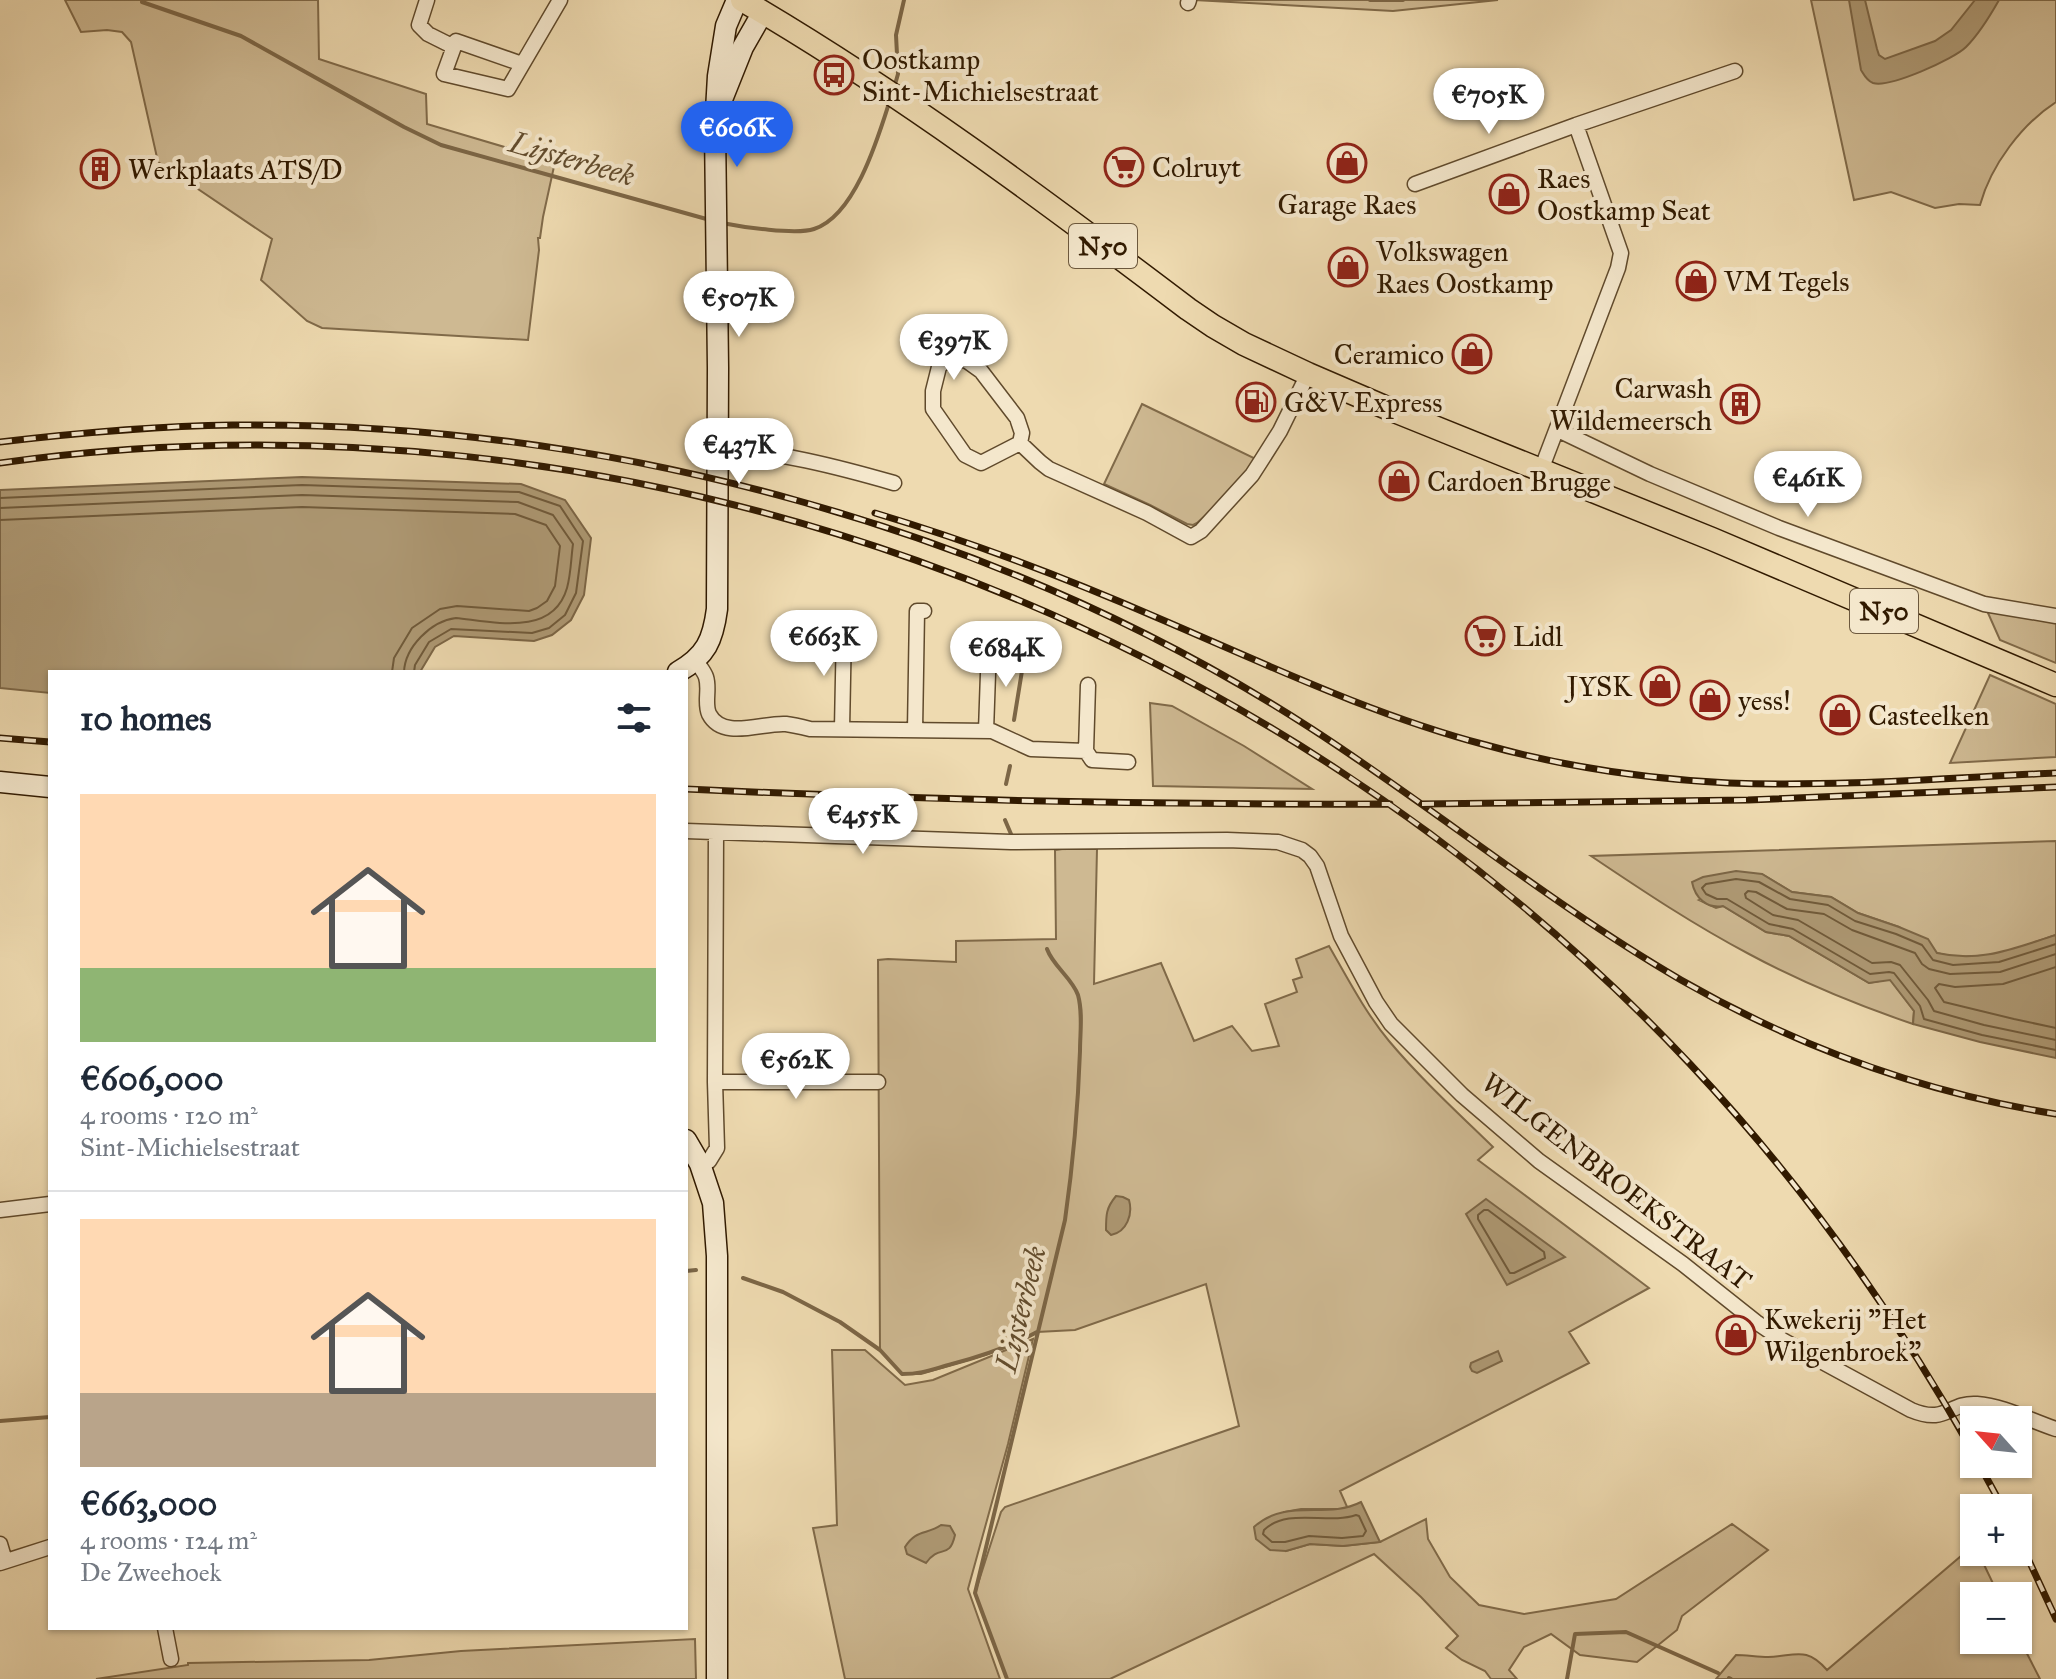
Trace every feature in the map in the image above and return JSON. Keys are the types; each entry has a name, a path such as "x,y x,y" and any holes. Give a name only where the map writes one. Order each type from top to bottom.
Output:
{"main road":[{"name":"N50","path":"739,0 833,55 904,102 1213,326 1244,344 1308,374 1834,590 2056,685"},
{"path":"681,670 706,650 717,609 715,128 724,39 729,18 739,0"},
{"path":"715,128 743,47 763,12"},
{"path":"0,782 48,787"},
{"path":"688,1143 700,1164 713,1203 717,1256 717,1679"}],"street":[{"path":"427,0 419,25 428,34 454,47"},
{"path":"522,64 456,41 444,74 508,89 560,0"},
{"path":"1415,184 1735,71"},
{"path":"1541,470 1621,253 1576,125"},
{"path":"960,358 981,371 1017,418 1022,433 1020,443 981,463 965,455 933,409 933,391 939,367 945,361 960,358"},
{"path":"1020,443 1049,469 1147,513 1191,537 1201,531 1252,475 1280,431 1308,374"},
{"path":"1558,430 1650,474 1791,533 1984,604 2056,616"},
{"path":"717,447 756,450 810,460 894,483"},
{"path":"915,730 917,611 924,611"},
{"path":"842,729 844,627"},
{"path":"986,731 989,645 993,637"},
{"path":"696,661 706,678 707,709 713,720 740,729 784,724 810,729 992,731 1031,749 1086,751"},
{"path":"1088,685 1086,751 1092,760 1128,762"},
{"name":"WILGENBROEKSTRAAT","path":"688,831 1011,842 1227,840 1278,842 1302,850 1317,866 1341,936 1366,985 1391,1024 1462,1095 1539,1161 1784,1341 1911,1410 1933,1417 1975,1403 2056,1429"},
{"path":"700,1164 709,1161 717,1148 716,833"},
{"path":"715,1082 878,1082"},
{"path":"0,1210 48,1204"},
{"path":"0,1544 3,1562 48,1548"},
{"path":"165,1630 171,1659"}],"shaded area":[{"path":"65,0 318,0 319,59 426,94 427,124 555,162 538,238 528,340 322,328 307,321 261,280 272,239 158,162 131,42 122,32 81,32"},
{"path":"1194,0 1498,0 1393,11"},
{"path":"1811,0 2056,0 2056,102 2031,122 2009,147 1992,175 1980,205 1935,208 1891,192 1854,200"},
{"path":"1142,404 1258,460 1217,505 1193,525 1104,484"},
{"path":"1984,604 2056,616 2056,663 2000,640"},
{"path":"1990,675 2056,704 2056,757 1950,763"},
{"path":"1150,703 1172,706 1312,789 1153,786"},
{"path":"2056,841 2056,935 1997,955 1954,957 1937,953 1899,927 1858,913 1831,897 1792,892 1762,874 1699,900 1716,908 1723,906 1766,932 1789,936 1869,983 1890,979 1914,1011 1913,1024 1830,992 1749,954 1649,895 1591,856"},
{"path":"1097,849 1094,984 1161,963 1194,1041 1232,1026 1252,1051 1279,1046 1265,1004 1297,992 1293,980 1302,977 1296,959 1329,946 1380,1030 1426,1082 1493,1147 1478,1160 1649,1288 1569,1332 1589,1363 1340,1491 1348,1509 1284,1512 1286,1551 1310,1544 1343,1546 1380,1542 1426,1519 1428,1539 1450,1577 1479,1605 1524,1614 1616,1599 1732,1524 1768,1550 1682,1616 1677,1630 1637,1662 1580,1655 1551,1634 1524,1647 1509,1670 1517,1679 1491,1679 1485,1671 1446,1648 1458,1636 1374,1554 1110,1679 1007,1679 975,1593 1005,1507 1239,1426 1206,1284 1075,1330 1037,1332 985,1355 921,1374 902,1374 880,1350 878,960 956,962 956,941 1056,939 1055,850"},
{"path":"1033,1339 968,1589 1000,1679 845,1679 813,1528 837,1525 832,1350 865,1350 905,1385 933,1380"},
{"path":"1960,1557 1960,1566 1985,1566 1992,1582 1960,1582 1960,1654 2027,1654 2040,1679 1716,1679 1736,1655 1806,1655 1827,1670"},
{"path":"695,1639 696,1679 96,1679 188,1663 369,1660 461,1651"}],"water":[{"path":"1849,0 1865,0 1879,55 1885,59 1935,41 1951,30 1975,0 1999,0 1975,36 1959,52 1921,71 1893,81 1873,83 1861,70"},
{"path":"302,477 521,484 565,500 591,538 584,595 571,620 552,635 534,641 454,636 435,647 421,670 48,670 48,693 0,688 0,490"},
{"path":"1736,871 1762,874 1792,892 1831,897 1858,913 1928,939 1937,953 1983,955 2056,935 2056,1058 1913,1024 1914,1011 1890,980 1869,983 1789,936 1766,932 1723,906 1707,904 1696,893 1692,882"},
{"path":"1116,1196 1129,1200 1130,1211 1125,1226 1111,1235 1106,1230 1107,1216"},
{"path":"1486,1199 1565,1257 1507,1285 1466,1214"},
{"path":"1498,1351 1502,1361 1477,1373 1472,1371 1471,1363"},
{"path":"1361,1502 1380,1542 1343,1546 1310,1544 1286,1551 1270,1550 1256,1539 1254,1527 1280,1513 1334,1509"},
{"path":"941,1525 950,1526 955,1535 950,1548 931,1557 926,1563 907,1554 905,1547 913,1537"}],"waterway":[{"name":"Lijsterbeek","path":"894,88 898,74 896,35 904,0"},
{"path":"1370,0 1403,0"},
{"name":"Lijsterbeek","path":"142,2 241,36 441,145 710,220"},
{"name":"Lijsterbeek","path":"722,223 806,231 829,221 841,209 863,174 890,100"},
{"name":"Lijsterbeek","path":"1014,720 1028,634"},
{"name":"Lijsterbeek","path":"1006,784 1010,766"},
{"name":"Lijsterbeek","path":"1005,820 1011,834"},
{"name":"Lijsterbeek","path":"1007,1679 975,1593 1065,1220 1079,1072 1081,1016 1078,995 1047,949"},
{"path":"688,1271 696,1270"},
{"path":"743,1278 783,1292 840,1322 880,1350 902,1374 928,1371 974,1358 1037,1332"},
{"path":"0,1421 48,1417"},
{"path":"1567,1679 1575,1634 1626,1632 1718,1673"}],"railway":[{"path":"0,442 116,430 233,425 373,429 514,442 655,466 795,500 931,543 1064,596 1191,658 1312,729 1586,921 1725,1004 1815,1046 1910,1080 2056,1114"},
{"path":"0,463 233,445 465,456 694,495 917,561 1131,651 1333,766 1520,904 1690,1064 1770,1155 1879,1300 1960,1430"},
{"path":"875,513 1054,575 1320,688 1402,719 1546,760 1637,775 1729,783 1852,783 2056,773"},
{"path":"0,738 48,742"},
{"path":"1422,804 1748,800 2056,787"},
{"path":"688,789 1038,801 1390,804"},
{"path":"1987,1478 1995,1494"},
{"path":"2031,1566 2056,1619"}],"place":[{"name":"Oostkamp Sint-Michielsestraat","path":"834,75"},
{"name":"Garage Raes","path":"1347,163"},
{"name":"Colruyt","path":"1124,167"},
{"name":"Werkplaats ATS/D","path":"100,169"},
{"name":"Raes Oostkamp Seat","path":"1509,194"},
{"name":"Volkswagen Raes Oostkamp","path":"1348,267"},
{"name":"VM Tegels","path":"1696,281"},
{"name":"Ceramico","path":"1472,354"},
{"name":"G&V Express","path":"1256,402"},
{"name":"Carwash Wildemeersch","path":"1740,404"},
{"name":"Cardoen Brugge","path":"1399,481"},
{"name":"Lidl","path":"1485,636"},
{"name":"JYSK","path":"1660,686"},
{"name":"yess!","path":"1710,700"},
{"name":"Casteelken","path":"1840,715"},
{"name":"Kwekerij \"Het Wilgenbroek\"","path":"1736,1335"}]}
